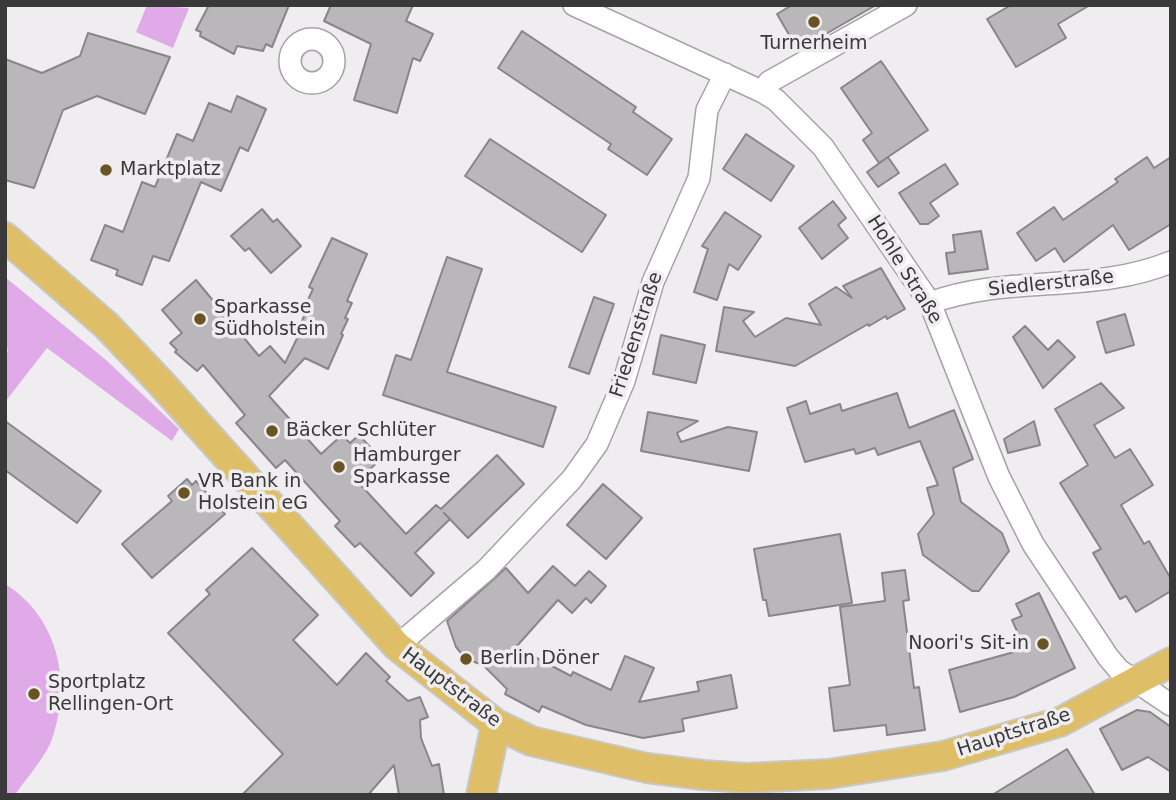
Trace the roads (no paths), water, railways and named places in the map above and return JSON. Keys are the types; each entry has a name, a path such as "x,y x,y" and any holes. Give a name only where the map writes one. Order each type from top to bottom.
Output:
{"main road":[{"name":"Hauptstraße","path":"5,237 107,326 397,646 496,724 531,741 647,768 700,785 747,778 829,774 943,756 1060,722 1171,662"},
{"path":"481,795 496,724"}],"street":[{"name":"Hohle Straße","path":"574,5 762,92 776,100 823,147 930,303 999,477 1033,544 1108,657 1137,682 1171,705"},
{"path":"762,92 769,82 906,5"},
{"name":"Friedenstraße","path":"397,646 486,570 572,480 597,444 625,382 653,282 699,178 707,110 724,74"},
{"name":"Siedlerstraße","path":"930,303 962,294 1123,276 1171,262"}],"place":[{"name":"Turnerheim","path":"814,22"},
{"name":"Marktplatz","path":"106,170"},
{"name":"Sparkasse Südholstein","path":"200,319"},
{"name":"Bäcker Schlüter","path":"272,431"},
{"name":"Hamburger Sparkasse","path":"339,467"},
{"name":"VR Bank in Holstein eG","path":"184,493"},
{"name":"Noori's Sit-in","path":"1043,644"},
{"name":"Berlin Döner","path":"466,659"},
{"name":"Sportplatz Rellingen-Ort","path":"34,694"}]}
